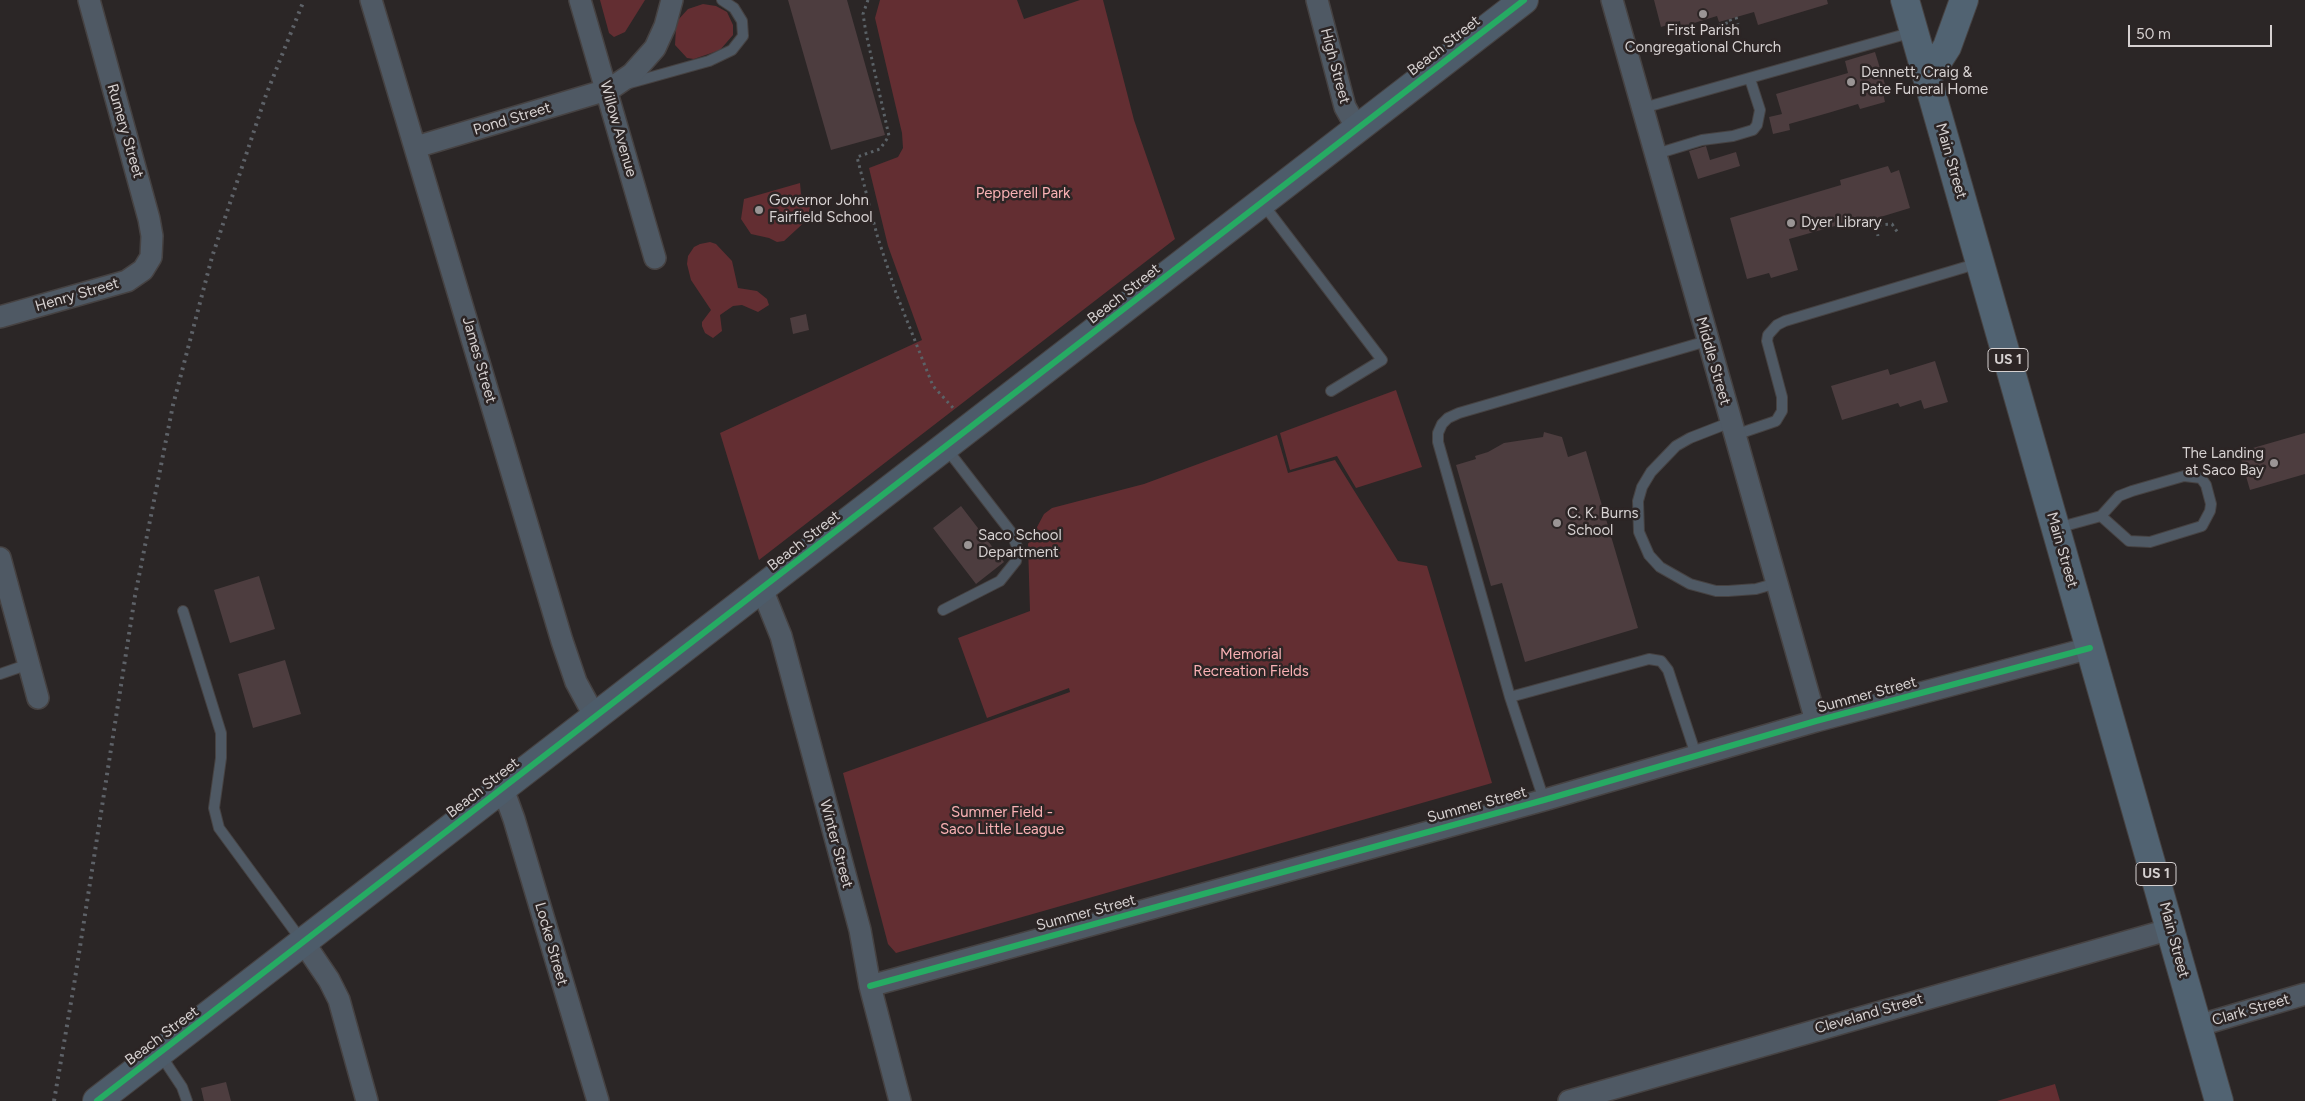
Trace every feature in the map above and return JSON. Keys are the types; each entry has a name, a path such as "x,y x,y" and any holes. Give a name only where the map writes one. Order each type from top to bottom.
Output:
{"main road":[{"name":"Beach Street","path":"97,1101 1358,130 1524,0"},
{"path":"1926,72 1938,61 1947,47 1964,0"},
{"name":"Main Street","path":"1912,11 1926,72 2219,1101"}],"street":[{"name":"Rumery Street","path":"89,0 149,219 152,248 148,264"},
{"name":"James Street","path":"371,0 557,623 576,682 595,717"},
{"name":"Willow Avenue","path":"580,0 608,89 655,258"},
{"name":"Pond Street","path":"416,147 608,89 632,74 656,48 665,26 672,0"},
{"name":"High Street","path":"1317,0 1345,107 1358,130"},
{"name":"Middle Street","path":"1612,0 1816,722"},
{"name":"Henry Street","path":"0,317 127,281 137,275 148,264"},
{"path":"0,558 38,698"},
{"name":"Winter Street","path":"762,589 781,636 860,930 870,986 900,1101"},
{"name":"Summer Street","path":"870,986 1544,800 1696,755 2090,648"},
{"name":"Locke Street","path":"503,789 517,828 598,1101"},
{"name":"Cleveland Street","path":"1569,1101 2171,929"},
{"path":"304,943 329,980 339,1000 367,1101"},
{"name":"Clark Street","path":"2197,1026 2305,994"}],"lane":[{"path":"608,89 710,61 732,50 743,36 742,21 734,8 722,0"},
{"path":"1643,108 1750,79 1912,11"},
{"path":"1656,154 1702,140 1746,133 1753,130 1757,125 1760,110 1750,79"},
{"path":"1263,203 1382,360 1331,391"},
{"path":"1776,584 1756,589 1716,591 1690,584 1660,567 1649,555 1639,532 1638,501 1642,487 1664,457 1690,438 1776,421 1782,411 1782,398 1767,341 1768,334 1777,325 1785,320 1980,263"},
{"path":"1544,800 1510,697 1438,442 1438,433 1442,424 1448,418 1459,413 1707,341"},
{"path":"943,610 1000,581 1016,561 1018,550 1011,532 945,448"},
{"path":"2056,528 2101,516 2120,496 2184,476 2201,478 2206,485 2211,504 2210,511 2202,526 2150,542 2129,541 2101,516"},
{"path":"183,611 222,733 222,758 214,808 219,828 304,943"},
{"path":"1510,697 1649,659 1661,661 1668,670 1696,755"},
{"path":"0,674 29,664"},
{"path":"160,1053 182,1088 187,1101"}],"path":[{"path":"868,0 863,14 889,136 880,149 857,157 877,235 933,386 941,397 971,427"},
{"path":"1736,17 1738,24"},
{"path":"1730,19 1731,22 1713,28 1715,32 1732,27 1732,35"},
{"path":"1878,236 1877,227 1892,224 1898,233"}],"green space":[{"path":"600,0 645,0 625,32 614,37 609,33"},
{"name":"Pepperell Park","path":"880,0 1017,0 1024,19 1080,0 1103,0 1134,120 1175,239 759,560 720,433 922,340 888,246 869,168 898,157 903,148 902,133 875,18"},
{"path":"703,4 716,6 727,12 733,25 733,35 720,50 694,59 687,58 675,45 678,20 688,9"},
{"path":"800,183 801,194 810,205 809,218 784,241 777,242 751,234 741,219 744,199"},
{"path":"710,242 716,244 732,261 738,288 757,291 767,299 769,305 758,312 742,305 733,306 720,315 722,331 713,338 705,333 702,326 702,322 711,310 691,280 687,264 688,256 694,247"},
{"path":"1396,390 1422,467 1356,488 1337,456 1290,470 1280,433"},
{"name":"Memorial Recreation Fields","path":"1277,435 1288,473 1335,460 1398,561 1427,566 1492,783 896,953 888,944 843,773 1070,692 1069,688 987,718 958,638 1030,611 1028,544 1044,514 1052,508 1144,484"},
{"path":"2055,1084 2060,1101 1997,1101"}],"building":[{"path":"788,0 847,0 885,135 831,150"},
{"name":"First Parish Congregational Church","path":"1654,0 1827,0 1828,4 1758,25 1754,12 1719,22 1717,16 1681,27 1680,21 1661,27"},
{"name":"Dennett, Craig & Pate Funeral Home","path":"1875,52 1887,91 1883,93 1885,102 1860,109 1858,104 1789,124 1790,130 1773,134 1769,117 1782,114 1776,94 1848,73 1845,61"},
{"path":"1706,146 1710,160 1736,152 1740,166 1698,179 1689,151"},
{"name":"Dyer Library","path":"1888,166 1891,173 1899,170 1910,208 1864,222 1840,228 1835,226 1789,239 1798,270 1771,278 1769,273 1747,279 1730,218 1841,185 1840,180"},
{"path":"806,314 809,330 793,334 790,318"},
{"path":"1935,361 1948,402 1924,409 1921,400 1900,407 1898,403 1842,420 1831,386 1888,369 1890,375"},
{"path":"1544,432 1562,437 1568,457 1586,451 1638,628 1525,662 1502,583 1491,586 1456,465 1476,459 1475,456 1488,452 1504,443 1543,437"},
{"name":"The Landing at Saco Bay","path":"2305,433 2305,474 2250,490 2239,452"},
{"name":"Saco School Department","path":"961,506 1004,562 976,584 933,528"},
{"path":"259,576 275,629 230,643 214,590"},
{"path":"285,660 301,714 253,728 238,674"},
{"path":"226,1082 231,1101 204,1101 201,1088"}],"railway":[{"path":"54,1101 135,596 173,405 212,257 266,95 304,0"}],"cycle path":[{"path":"97,1101 1524,0"},
{"path":"870,986 1544,800 1816,721 2090,648"}],"place":[{"name":"First Parish Congregational Church","path":"1703,14"},
{"name":"Dennett, Craig & Pate Funeral Home","path":"1851,82"},
{"name":"Governor John Fairfield School","path":"759,210"},
{"name":"Dyer Library","path":"1791,223"},
{"name":"The Landing at Saco Bay","path":"2274,463"},
{"name":"C. K. Burns School","path":"1557,523"},
{"name":"Saco School Department","path":"968,545"}],"park label":[{"name":"Summer Field - Saco Little League","path":"1002,822"}]}
